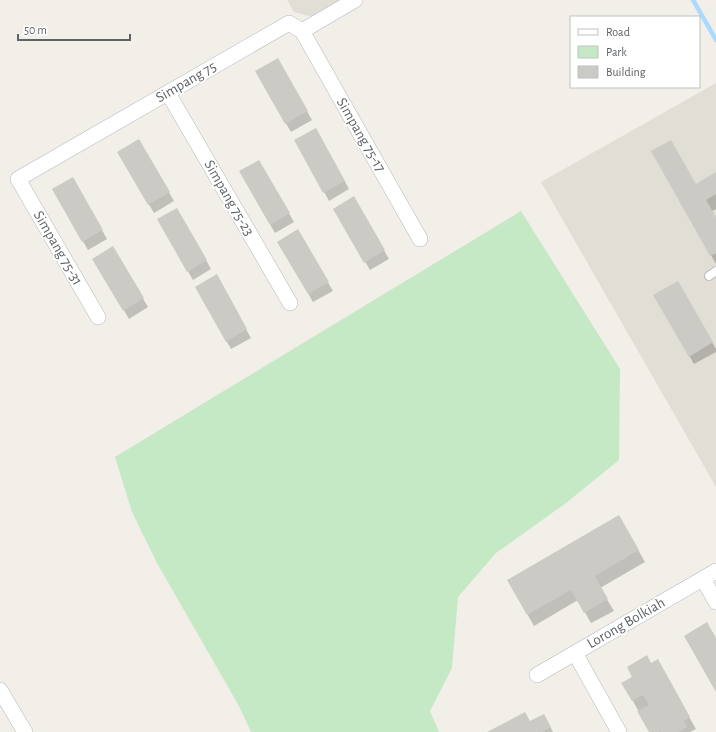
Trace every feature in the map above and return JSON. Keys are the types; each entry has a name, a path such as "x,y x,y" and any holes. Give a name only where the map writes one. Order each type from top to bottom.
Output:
{"street":[{"path":"302,30 355,0"},
{"name":"Simpang 75","path":"18,179 288,23 302,30"},
{"name":"Simpang 75-17","path":"302,30 420,239"},
{"name":"Simpang 75-23","path":"168,92 290,303"},
{"name":"Simpang 75-31","path":"18,179 98,317"},
{"name":"Lorong Bolkiah","path":"537,675 716,571"},
{"path":"703,579 716,602"},
{"path":"575,653 618,732"},
{"path":"0,690 25,732"}],"shaded area":[{"path":"287,0 342,0 313,17 294,12"},
{"path":"716,83 716,487 541,182"}],"green space":[{"path":"521,211 620,369 619,460 566,503 496,553 458,597 452,668 430,711 439,732 251,732 239,706 157,563 132,512 115,457"}],"building":[{"path":"278,58 308,111 285,124 255,71"},
{"path":"316,128 345,181 323,193 294,140"},
{"path":"139,139 170,192 148,205 117,152"},
{"path":"671,140 696,184 716,172 716,194 706,200 716,217 716,253 710,256 651,151"},
{"path":"259,160 290,213 270,225 239,171"},
{"path":"73,177 103,230 82,242 52,189"},
{"path":"354,196 385,250 364,263 333,209"},
{"path":"177,208 207,260 187,272 157,219"},
{"path":"298,229 329,282 308,294 277,242"},
{"path":"113,246 144,298 123,311 92,259"},
{"path":"217,274 247,329 226,342 195,287"},
{"path":"678,281 713,342 689,357 653,295"},
{"path":"619,515 639,550 595,576 608,599 584,613 571,590 527,615 507,580"},
{"path":"707,622 716,638 716,692 684,636"},
{"path":"647,655 651,663 658,659 690,717 684,721 687,727 679,732 649,732 637,711 649,705 643,695 632,701 621,683 632,677 627,667"},
{"path":"525,712 530,721 544,714 551,727 542,732 487,732"}],"waterway":[{"path":"693,0 716,40"}]}
